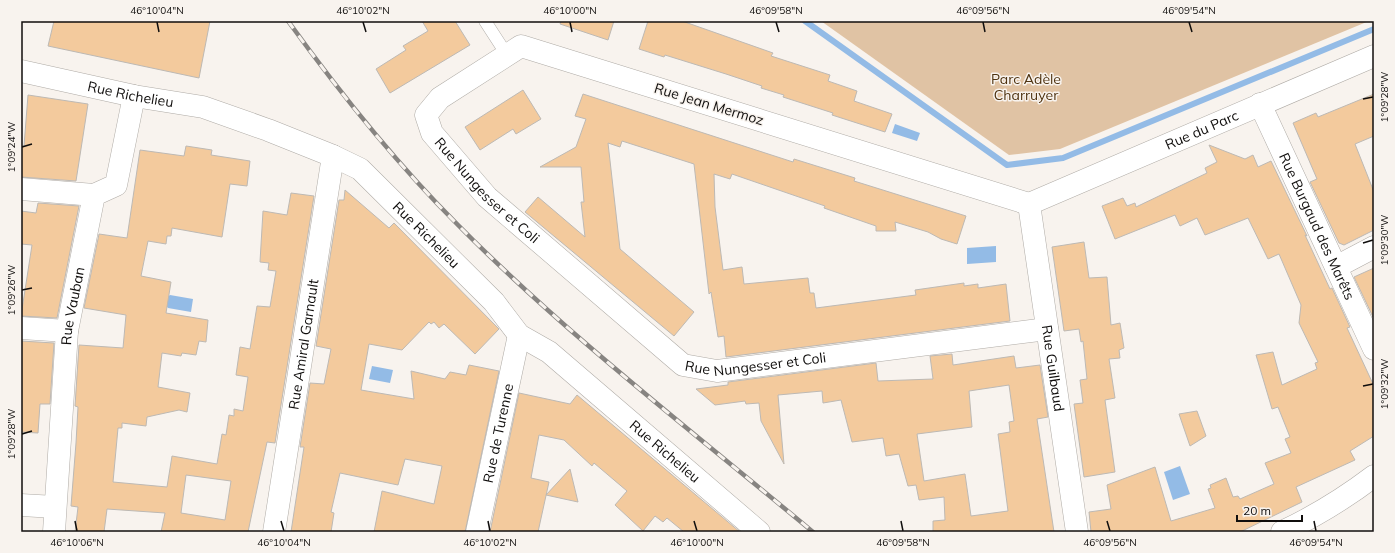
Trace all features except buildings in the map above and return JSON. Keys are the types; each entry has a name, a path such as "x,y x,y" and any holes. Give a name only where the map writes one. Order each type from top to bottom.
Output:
{"street":[{"name":"Rue Jean Mermoz","path":"432,134 426,114 440,98 521,46 1029,204"},
{"name":"Rue du Parc","path":"1029,204 1374,56"},
{"name":"Rue Richelieu","path":"21,71 134,96 203,107 333,156 360,169 494,302 519,335 549,352 759,532"},
{"path":"21,189 94,195 116,184 134,96"},
{"name":"Rue Burgaud des Marêts","path":"1260,104 1374,349"},
{"name":"Rue Nungesser et Coli","path":"432,134 487,197 683,365 717,371 1047,329"},
{"name":"Rue Amiral Garnault","path":"274,532 333,156"},
{"name":"Rue Vauban","path":"54,532 67,331 94,195"},
{"name":"Rue Guilbaud","path":"1029,204 1077,532"},
{"path":"1336,267 1374,247"},
{"path":"21,328 67,331"},
{"name":"Rue de Turenne","path":"477,532 519,335"},
{"path":"1282,532 1317,515 1347,496 1374,476"},
{"path":"21,505 55,507"}],"lane":[{"path":"485,21 507,55"}],"green space":[{"name":"Parc Adèle Charruyer","path":"821,21 1369,21 1060,149 1009,155"}],"water":[{"path":"895,124 920,133 917,141 892,133"},
{"path":"996,246 996,262 967,264 967,248"},
{"path":"170,295 193,299 191,312 168,308 165,304 166,298"},
{"path":"372,366 393,370 390,383 369,379"},
{"path":"1180,466 1190,494 1173,500 1164,472"}],"waterway":[{"path":"805,21 1007,165 1063,158 1374,29"}],"railway":[{"path":"288,21 348,101 390,152 458,225 500,266 587,345 813,532"}]}
